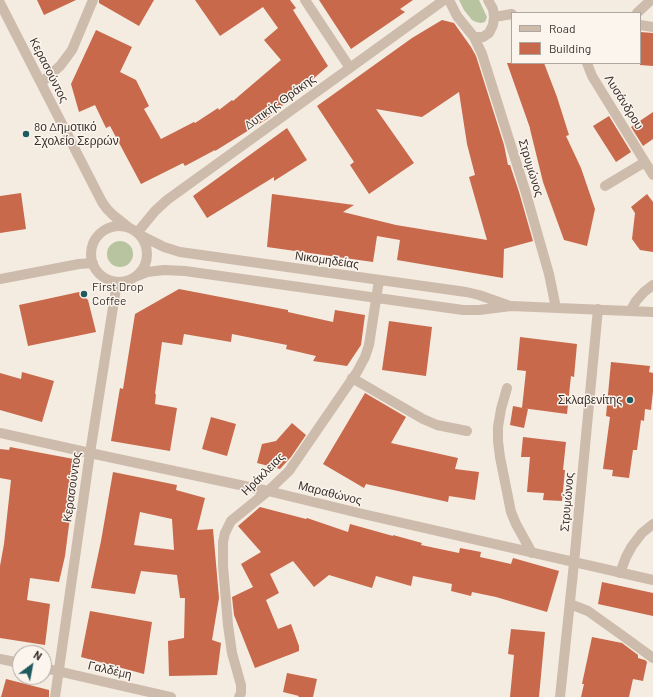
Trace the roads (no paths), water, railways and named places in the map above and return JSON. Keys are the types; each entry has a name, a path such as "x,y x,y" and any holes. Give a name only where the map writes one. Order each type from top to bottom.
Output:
{"street":[{"path":"41,83 60,66 72,50 93,0"},
{"path":"305,0 350,68"},
{"name":"Δυτικής Θράκης","path":"139,234 155,211 167,200 444,0"},
{"name":"Στρυμώνος","path":"449,0 457,16 474,37 482,54 525,190 549,274 556,308"},
{"path":"474,37 482,37 489,33 493,25 493,9 488,0"},
{"path":"638,12 651,0"},
{"name":"Κερασούντος","path":"0,3 102,202 110,212 128,227"},
{"path":"494,17 511,14"},
{"path":"641,25 653,26"},
{"name":"Λυσάνδρου","path":"587,64 592,76 653,175"},
{"path":"605,186 645,162"},
{"path":"117,226 128,227 139,234 145,243 147,258 142,271 137,276 131,280 117,282 105,278 99,273 95,268 91,254 92,247 98,235 117,226"},
{"name":"Νικομηδείας","path":"139,234 180,252 466,292 511,306"},
{"path":"0,278 79,264 93,263"},
{"name":"Νικομηδείας","path":"137,276 147,272 159,270 185,271 463,310 479,310 511,306 653,312"},
{"name":"Ηράκλειας","path":"239,697 241,693 241,685 232,653 228,625 223,566 223,542 225,533 231,522 289,471 365,357 369,345 379,280"},
{"name":"Κερασούντος","path":"55,697 90,453 117,282"},
{"path":"631,310 636,301 653,285"},
{"name":"Στρυμώνος","path":"560,697 598,309"},
{"path":"352,378 423,419 437,425 467,431"},
{"path":"507,388 498,427 500,457 511,512 532,553"},
{"name":"Μαραθώνος","path":"0,433 268,491 574,563 653,580"},
{"path":"620,573 632,546 642,533 653,524"},
{"path":"570,604 588,611 653,658"},
{"path":"0,659 12,661"},
{"name":"Γαλδέμη","path":"52,670 147,694 171,697"}],"place":[{"name":"8ο Δημοτικό Σχολείο Σερρών","path":"26,134"},
{"name":"First Drop Coffee","path":"84,294"},
{"name":"Σκλαβενίτης","path":"630,400"}]}
